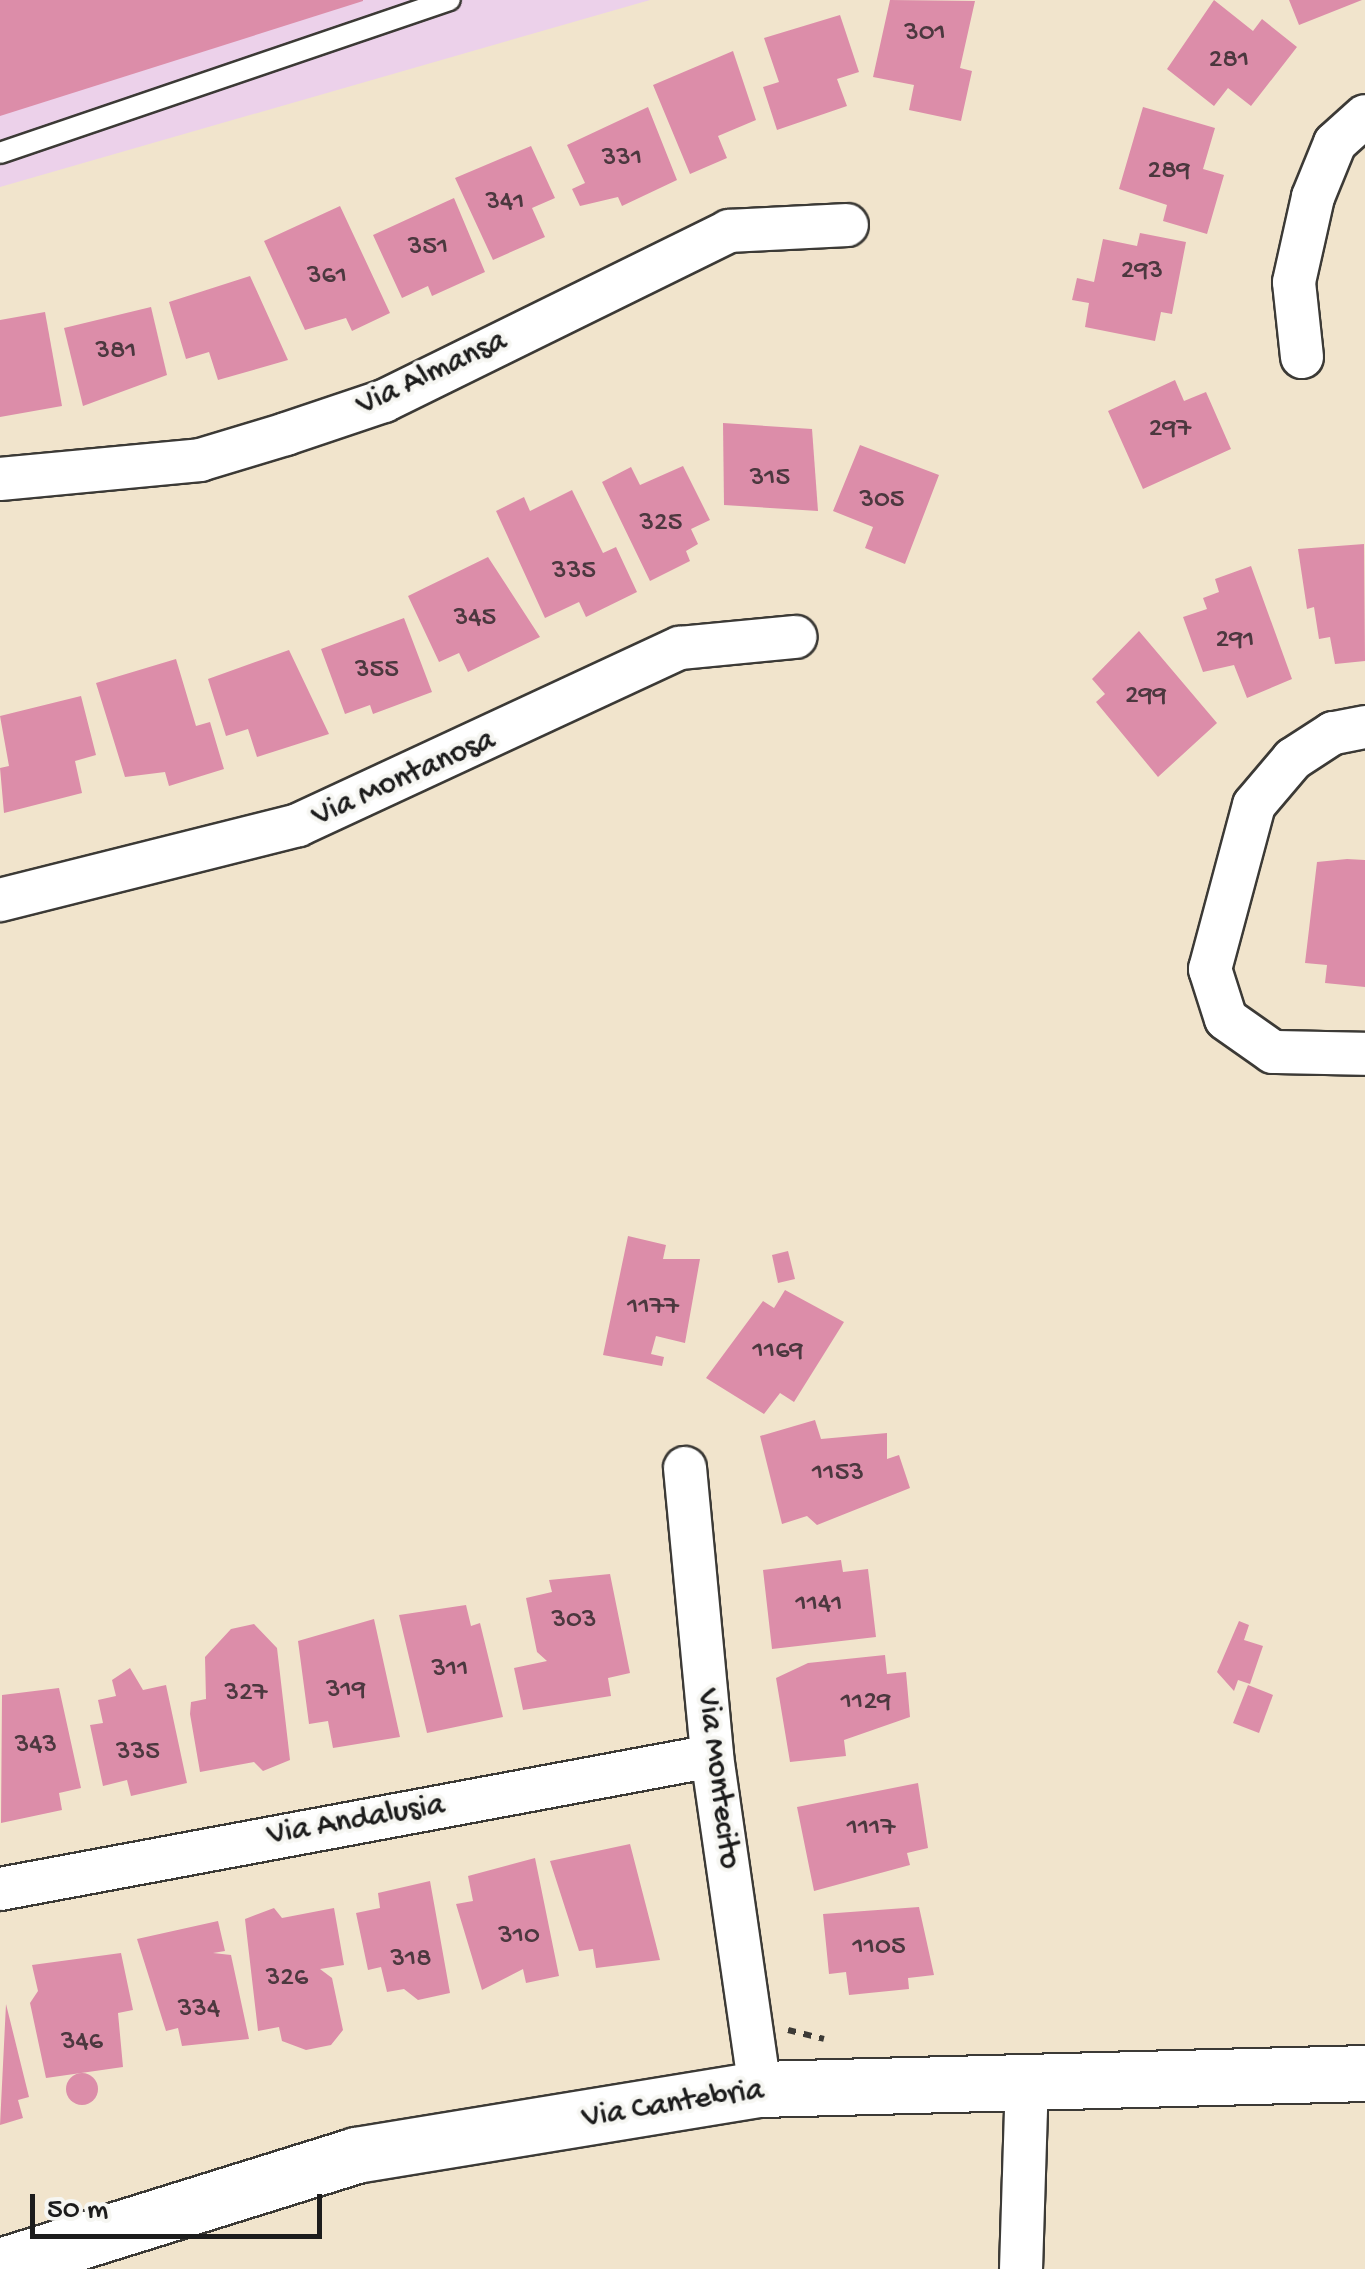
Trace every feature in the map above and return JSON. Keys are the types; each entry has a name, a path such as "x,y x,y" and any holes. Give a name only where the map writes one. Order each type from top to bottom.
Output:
{"main road":[{"name":"Via Cantebria","path":"0,2266 356,2155 760,2090 1365,2073"}],"street":[{"path":"1302,356 1294,282 1313,197 1335,143 1365,116"},
{"name":"Via Almansa","path":"0,479 200,460 384,400 730,230 847,225"},
{"name":"Via Montanosa","path":"0,900 298,825 680,648 795,637"},
{"path":"1365,727 1333,733 1294,758 1254,805 1210,969 1226,1019 1273,1052 1365,1054"},
{"name":"Via Montecito","path":"684,1468 712,1756 760,2090"},
{"name":"Via Andalusia","path":"0,1889 712,1756"},
{"path":"1022,2269 1027,2080"}],"lane":[{"path":"0,153 450,0"}],"shaded area":[{"path":"0,0 650,0 0,187"}],"building":[{"path":"0,0 363,0 363,1 0,116"},
{"path":"890,0 975,1 960,68 972,71 961,121 909,110 914,85 873,77"},
{"path":"1214,0 1253,31 1262,19 1297,47 1251,106 1228,88 1214,106 1167,69"},
{"path":"1289,0 1362,0 1299,25"},
{"path":"840,15 859,72 837,79 847,106 777,130 763,87 779,82 764,38"},
{"path":"733,51 756,120 718,136 727,158 690,174 653,85"},
{"path":"648,107 677,180 622,206 618,197 580,206 572,189 585,183 567,145"},
{"path":"1143,107 1215,128 1203,169 1224,175 1207,234 1163,221 1167,205 1119,189"},
{"path":"531,146 555,198 532,208 545,237 493,260 455,178"},
{"path":"454,198 485,272 432,296 428,286 402,298 373,235"},
{"path":"340,206 390,313 352,331 346,318 305,330 264,241"},
{"path":"1140,233 1186,242 1172,314 1161,312 1155,341 1085,327 1089,303 1072,300 1077,278 1094,282 1103,239 1137,246"},
{"path":"250,276 288,360 218,380 209,352 186,359 169,302"},
{"path":"151,307 167,375 83,406 64,328"},
{"path":"45,312 62,406 0,417 0,320"},
{"path":"1175,380 1184,401 1206,392 1231,449 1143,489 1108,411"},
{"path":"723,423 812,429 818,511 724,505"},
{"path":"860,445 939,475 905,564 865,548 873,527 833,511"},
{"path":"683,466 710,520 691,529 698,544 686,551 690,561 650,581 602,482 631,467 640,485"},
{"path":"572,490 603,553 616,547 637,592 586,617 579,602 545,618 496,511 524,497 530,511"},
{"path":"1364,544 1365,661 1335,664 1330,637 1319,639 1314,607 1307,609 1298,549"},
{"path":"488,557 540,637 468,672 459,653 439,662 408,596"},
{"path":"1251,566 1292,679 1247,698 1234,665 1203,672 1183,617 1207,609 1203,598 1219,592 1215,579"},
{"path":"404,618 432,692 373,714 370,705 345,714 321,649"},
{"path":"1139,631 1217,723 1158,777 1096,702 1105,694 1092,679"},
{"path":"289,650 329,734 257,757 248,729 226,736 208,679"},
{"path":"176,659 196,726 210,722 224,769 169,786 165,772 125,777 96,683"},
{"path":"81,696 96,755 75,761 82,793 4,813 0,768 9,766 0,716"},
{"path":"1365,860 1365,987 1325,983 1327,965 1305,963 1317,862"},
{"path":"628,1236 666,1245 663,1259 700,1259 685,1343 656,1336 651,1354 664,1357 662,1366 603,1355"},
{"path":"788,1251 795,1279 778,1283 772,1255"},
{"path":"785,1290 844,1322 794,1402 780,1393 764,1414 706,1378 763,1301 774,1308"},
{"path":"815,1420 821,1439 887,1433 887,1459 899,1455 910,1488 817,1525 807,1516 782,1524 760,1436"},
{"path":"841,1560 843,1572 868,1569 876,1637 772,1649 763,1570"},
{"path":"610,1574 630,1673 608,1678 611,1696 523,1710 514,1668 547,1661 537,1652 526,1598 552,1592 549,1580"},
{"path":"466,1605 471,1626 480,1623 503,1717 427,1733 399,1615"},
{"path":"374,1619 400,1737 333,1748 328,1721 309,1724 298,1641"},
{"path":"1239,1621 1249,1625 1244,1640 1263,1646 1250,1684 1238,1680 1234,1691 1217,1672"},
{"path":"254,1624 277,1648 290,1760 263,1771 254,1762 200,1772 190,1714 191,1702 206,1699 205,1657 231,1629"},
{"path":"885,1655 887,1674 906,1672 910,1717 844,1740 846,1756 790,1762 776,1678 808,1663"},
{"path":"130,1668 143,1690 166,1685 187,1783 131,1796 127,1780 103,1786 90,1725 103,1723 98,1700 116,1696 112,1680"},
{"path":"1248,1685 1273,1695 1259,1733 1233,1723"},
{"path":"59,1688 81,1788 59,1793 62,1810 1,1823 2,1695"},
{"path":"918,1783 928,1848 907,1853 910,1865 814,1891 797,1807"},
{"path":"630,1844 660,1960 596,1968 593,1949 579,1951 550,1861"},
{"path":"535,1858 559,1976 526,1983 523,1969 482,1990 456,1904 473,1901 468,1876"},
{"path":"430,1881 450,1993 418,2000 404,1989 387,1992 381,1967 368,1970 356,1913 380,1908 378,1893"},
{"path":"919,1907 934,1975 908,1978 909,1989 849,1995 846,1972 829,1974 823,1914"},
{"path":"274,1908 282,1918 334,1908 344,1965 320,1969 332,1978 343,2030 331,2045 306,2050 282,2041 279,2027 258,2031 245,1919"},
{"path":"218,1921 225,1951 213,1953 231,1955 249,2039 182,2046 178,2028 166,2031 137,1939"},
{"path":"121,1953 133,2010 118,2013 123,2067 46,2078 30,2003 38,1991 32,1965"},
{"path":"6,2004 29,2097 18,2100 23,2118 0,2125"},
{"path":"82,2073 93,2078 98,2089 93,2100 82,2105 71,2100 66,2089 71,2078"}]}
